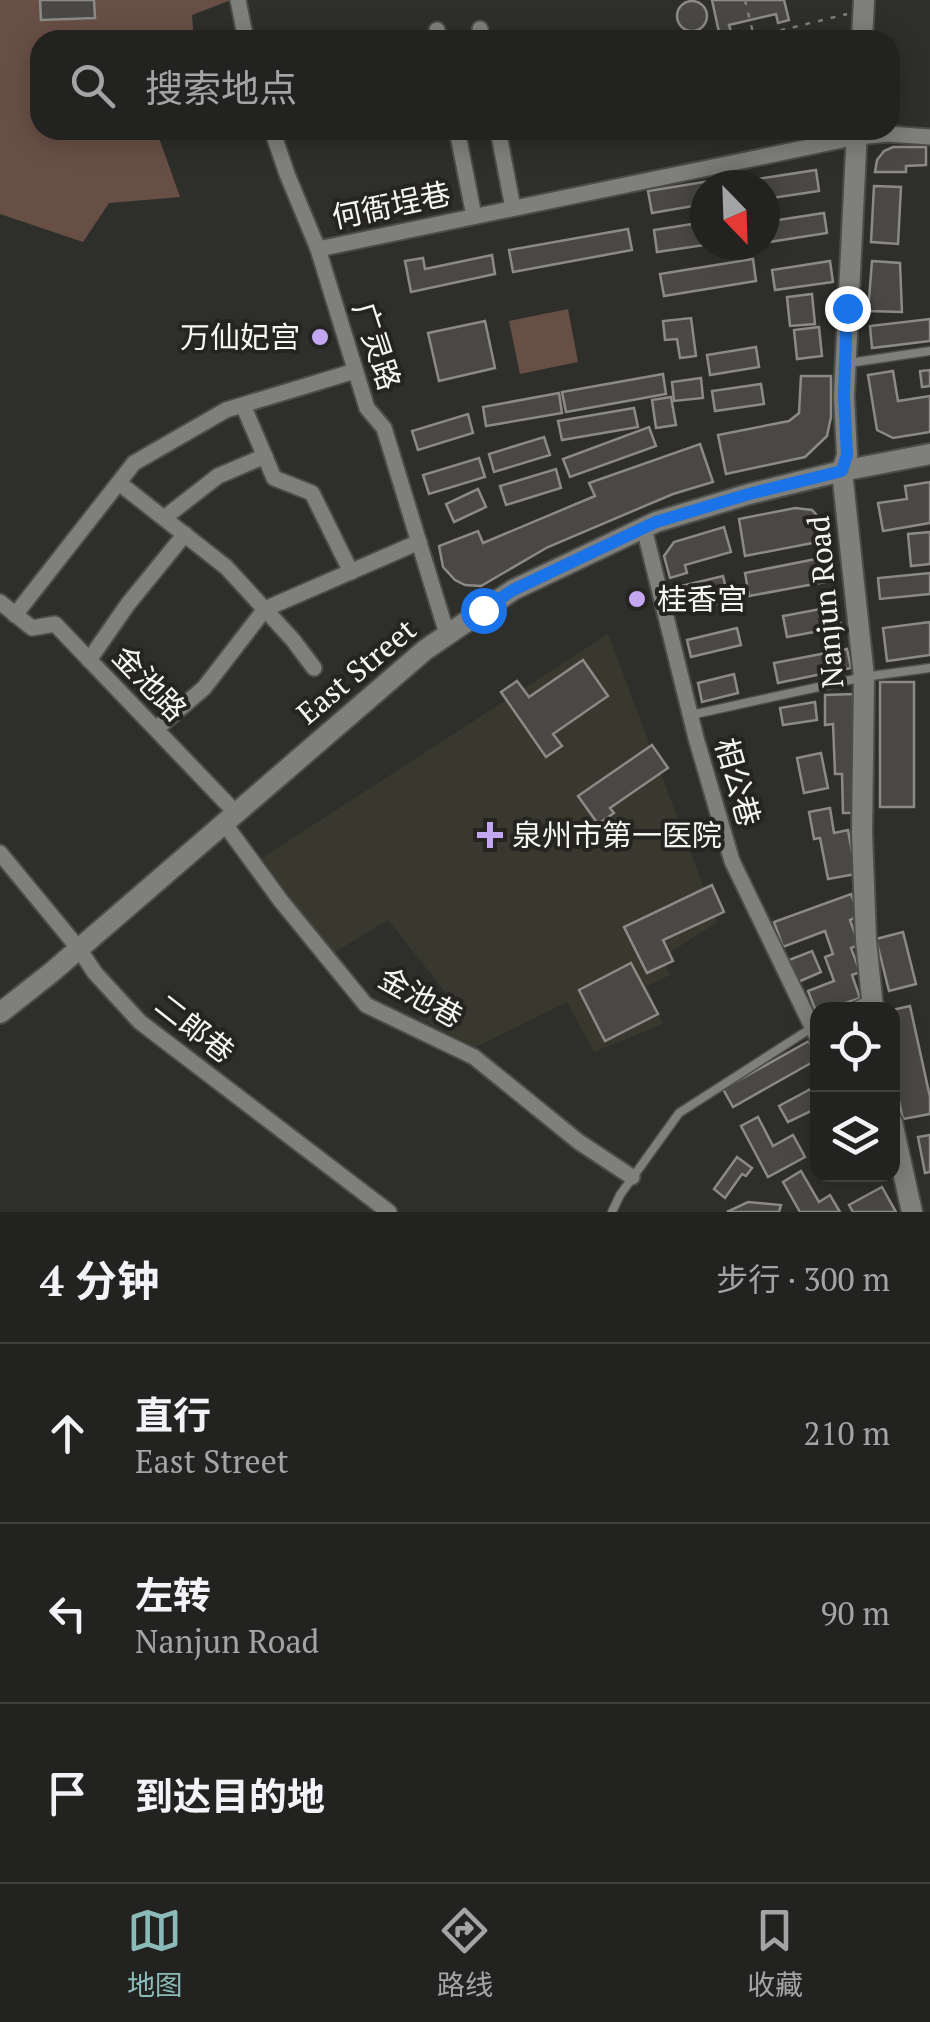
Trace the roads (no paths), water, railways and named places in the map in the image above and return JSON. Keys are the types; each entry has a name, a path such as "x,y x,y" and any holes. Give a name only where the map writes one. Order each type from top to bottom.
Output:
{"main road":[{"path":"863,30 864,5"},
{"name":"Nanjun Road","path":"857,140 844,396 847,455 843,468 864,677 862,832 872,1002"},
{"name":"East Street","path":"0,1013 75,944 492,594 607,534 720,494 930,454"},
{"name":"East Street","path":"446,629 513,590 656,522 843,468"},
{"name":"East Street","path":"0,1001 75,944"},
{"path":"900,1157 912,1210"}],"street":[{"path":"238,0 244,30"},
{"name":"何衙埕巷","path":"900,135 930,137"},
{"name":"广灵路","path":"275,140 318,249 367,408 384,428 446,629"},
{"name":"何衙埕巷","path":"459,140 474,216"},
{"path":"500,140 513,208"},
{"name":"何衙埕巷","path":"318,249 825,140"},
{"path":"0,602 15,615 134,463 226,410 356,371"},
{"path":"244,404 274,478 312,492 350,572"},
{"path":"164,518 218,476 264,456"},
{"path":"119,483 226,567 294,640 314,668"},
{"name":"相公巷","path":"644,528 732,861 810,1020"},
{"path":"89,660 184,534"},
{"path":"156,729 204,688 265,610 419,542"},
{"name":"金池路","path":"15,615 32,628 54,624 156,729 229,813"},
{"name":"金池巷","path":"229,813 282,901 366,1005 474,1057 578,1142 632,1177"},
{"name":"二郎巷","path":"0,853 94,973 140,1022 390,1212"},
{"path":"896,1182 912,1210"}],"lane":[{"path":"845,364 930,350"},
{"path":"691,716 864,677 930,668"},
{"path":"612,1212 632,1177 679,1114 810,1033"}],"place":[{"name":"万仙妃宫","path":"320,337"},
{"name":"桂香宫","path":"637,599"},
{"name":"泉州市第一医院","path":"490,835"}]}
